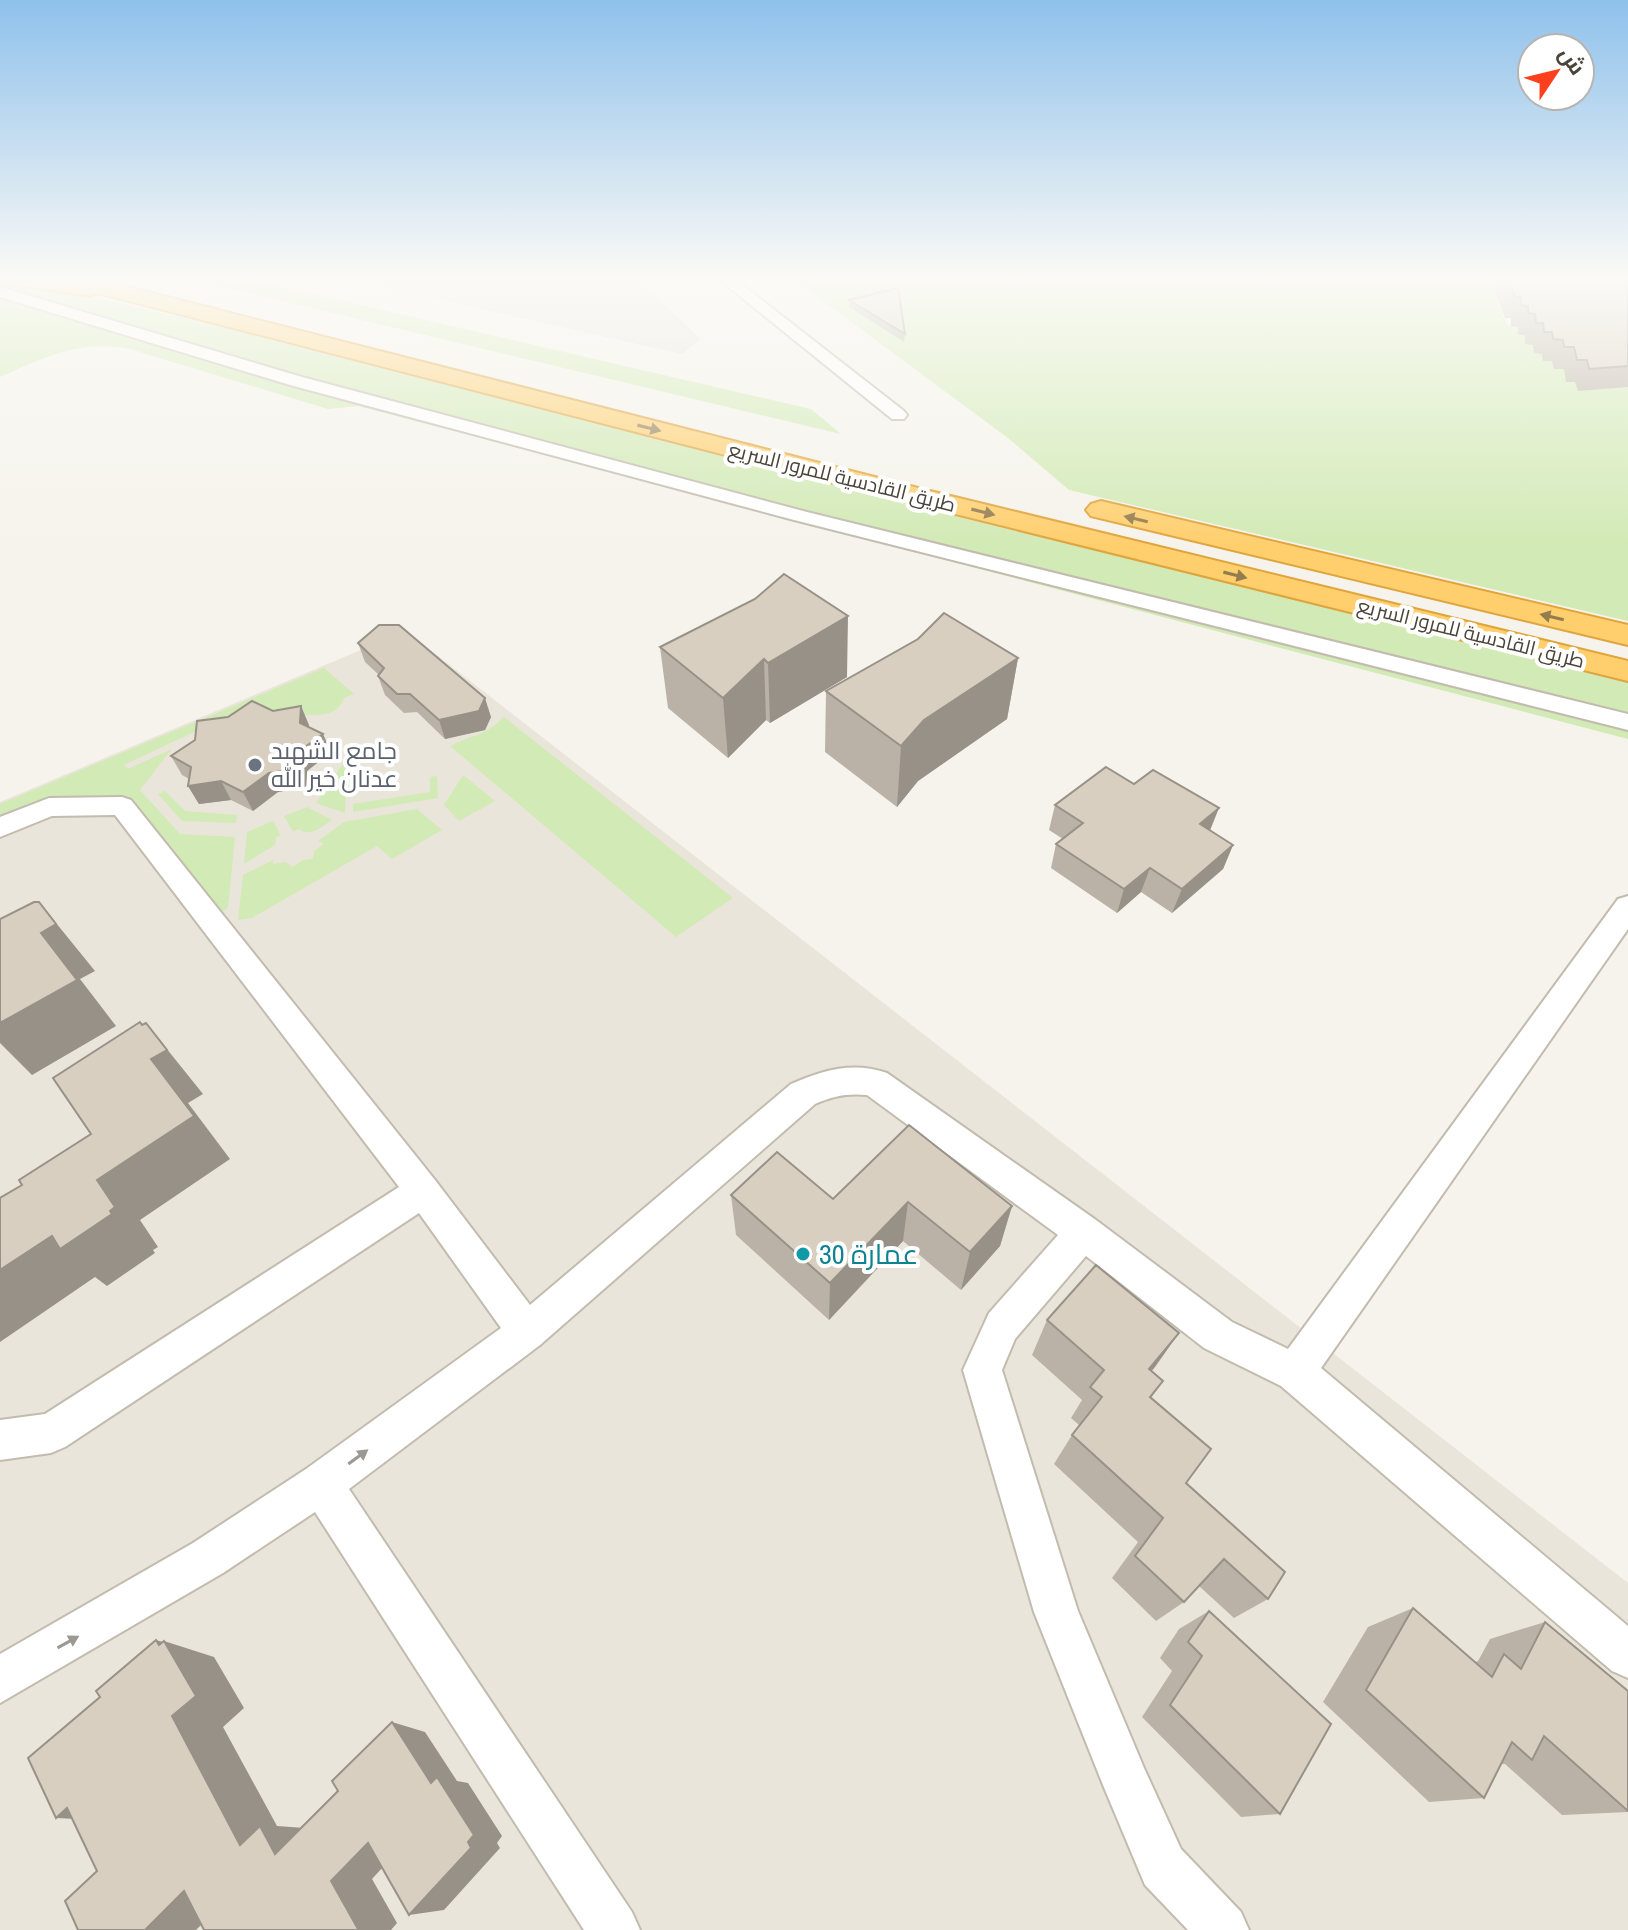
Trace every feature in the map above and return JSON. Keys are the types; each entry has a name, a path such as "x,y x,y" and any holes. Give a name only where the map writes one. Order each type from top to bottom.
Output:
{"highway":[{"name":"طريق القادسية للمرور السريع","path":"405,366 1628,671"},
{"path":"512,366 632,396"},
{"name":"طريق القادسية للمرور السريع","path":"1081,506 1628,635"}],"street":[{"path":"246,366 786,512 1628,722"},
{"path":"836,366 898,415"},
{"path":"0,828 49,807 122,806 423,1191 527,1332"},
{"path":"1295,1372 1628,907"},
{"path":"0,1680 196,1566 321,1484 527,1332 803,1094 827,1082 856,1079 875,1083 1083,1232 1218,1335 1295,1372 1628,1655"},
{"path":"0,1440 51,1433 423,1191"},
{"path":"1083,1232 1002,1326 982,1370 1056,1612 1127,1785 1163,1867 1223,1930"},
{"path":"321,1484 614,1930"}],"shaded area":[{"path":"406,631 1628,1583 1628,1930 0,1930 0,802"}],"green space":[{"path":"0,366 26,366 0,377"},
{"path":"186,366 378,366 1628,681 1628,739 358,406 328,409"},
{"path":"556,366 625,366 811,409 841,434"},
{"path":"911,366 1628,366 1628,621 1069,490 1008,438"},
{"path":"324,668 354,694 344,698 339,707 330,712 308,715 264,709 250,711 214,723 124,765 128,769 172,749 140,790 180,834 235,837 228,908 216,915 122,798 60,798 33,803 0,816 0,804"},
{"path":"504,717 733,898 676,937 450,746 484,732"},
{"path":"347,762 345,813 316,803"},
{"path":"463,775 495,801 459,821 444,805"},
{"path":"437,776 438,798 353,812 353,804 430,792 430,777"},
{"path":"165,791 185,811 237,815 236,823 182,821 158,794"},
{"path":"307,807 332,820 312,832 298,829 293,832 284,816"},
{"path":"417,809 442,830 392,859 377,846 252,918 238,920 243,875 273,860 273,864 285,862 293,867 303,860 313,859 314,851 324,844 318,841 344,822"},
{"path":"273,821 281,836 276,837 275,845 244,864 247,832"}],"building":[{"path":"1588,366 1627,366 1589,369"},
{"path":"784,574 848,616 768,663 764,659 723,698 660,647 755,599"},
{"path":"944,613 1018,658 924,720 901,746 826,691 918,639"},
{"path":"379,625 399,625 485,698 479,711 439,720 410,694 397,694 378,676 384,668 358,643"},
{"name":"جامع الشهيد عدنان خير الله","path":"252,701 273,711 301,706 300,723 323,734 298,752 297,769 269,773 243,792 221,781 188,786 191,767 171,756 195,740 197,721 228,717"},
{"path":"1106,767 1134,784 1153,770 1219,808 1200,824 1233,845 1182,889 1150,868 1124,889 1056,844 1083,823 1055,805"},
{"path":"39,902 56,924 41,933 77,980 0,1023 0,919"},
{"path":"140,1022 142,1025 146,1023 167,1050 151,1059 194,1116 97,1180 115,1207 110,1211 112,1214 60,1249 52,1236 0,1270 0,1198 22,1185 19,1180 91,1134 53,1078"},
{"path":"909,1125 1012,1206 970,1252 908,1202 830,1283 731,1195 777,1152 833,1199"},
{"path":"1096,1265 1179,1333 1149,1369 1163,1381 1150,1397 1211,1449 1186,1483 1285,1572 1268,1599 1224,1559 1184,1602 1135,1556 1163,1518 1072,1435 1102,1397 1090,1387 1104,1370 1047,1320"},
{"path":"1413,1608 1492,1677 1504,1654 1521,1669 1545,1622 1628,1691 1628,1811 1544,1736 1532,1760 1512,1742 1484,1798 1366,1690"},
{"path":"1209,1611 1331,1724 1280,1814 1170,1705 1202,1656 1188,1642"},
{"path":"156,1640 159,1645 164,1641 196,1696 172,1716 240,1845 260,1826 275,1854 338,1791 332,1781 392,1722 431,1783 437,1777 474,1835 468,1842 471,1848 409,1915 368,1843 331,1881 358,1930 204,1930 184,1891 145,1930 78,1930 65,1901 97,1871 67,1808 56,1818 28,1758 100,1697 96,1691"}],"place":[{"name":"جامع الشهيد عدنان خير الله","path":"255,765"},
{"name":"عمارة 30","path":"803,1254"}]}
